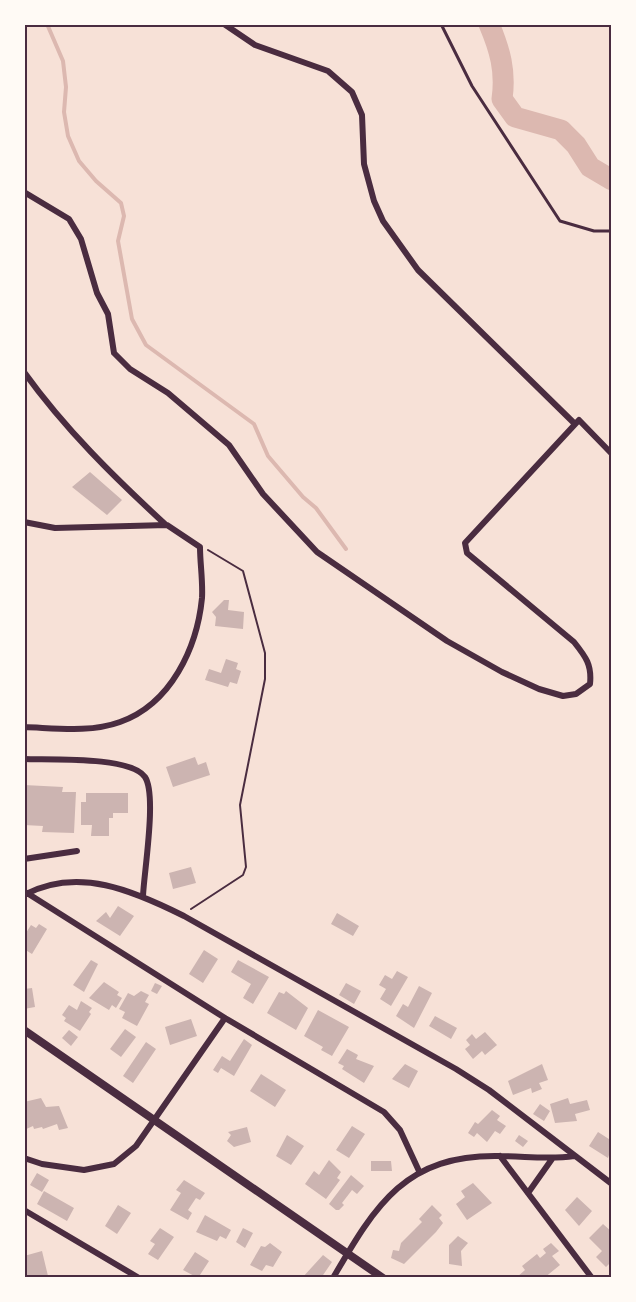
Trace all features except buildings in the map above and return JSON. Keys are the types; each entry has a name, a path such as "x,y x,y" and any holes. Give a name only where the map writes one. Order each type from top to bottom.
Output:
{"street":[{"path":"224,24 255,45 328,71 352,92 362,115 364,164 372,192 389,230 418,270 575,424"},
{"path":"24,192 69,219 75,229 108,314 114,353 130,369 168,393 202,419 230,445 263,494 317,552 447,641 502,672 539,689 563,696 576,694 590,684 591,671 587,658 574,642 467,553 465,543 579,420 612,454"},
{"path":"24,372 53,412 77,438 166,525 200,547 202,597 189,651 178,674 164,694 140,714 118,723 82,729 24,727"},
{"path":"24,522 55,528 166,525"},
{"path":"24,759 100,762 129,767 145,777 152,797 143,896"},
{"path":"24,859 76,851"},
{"path":"26,894 65,881 97,883 143,896 184,916 464,1074 489,1090 612,1184"},
{"path":"26,894 225,1018 384,1112 400,1130 419,1172"},
{"path":"24,1158 67,1169 96,1169 114,1164 136,1146 225,1018"},
{"path":"24,1030 383,1278"},
{"path":"333,1278 385,1198 419,1172 460,1157 500,1156 552,1159 574,1156"},
{"path":"500,1156 592,1278"},
{"path":"528,1193 552,1159"},
{"path":"24,1210 139,1278"}],"lane":[{"path":"441,24 472,86 560,221 594,231 612,231"}],"path":[{"path":"184,916 201,901 243,875 246,867 240,805 265,679 265,653 243,572 215,553 200,547"}],"waterway":[{"path":"47,24 63,61 66,87 64,112 68,136 79,161 96,181 121,203 124,216 118,241 132,319 146,345 254,424 268,456 303,497 316,508 346,549"},
{"path":"489,24 501,61 502,99 515,117 561,130 576,145 590,167 612,180"}]}
